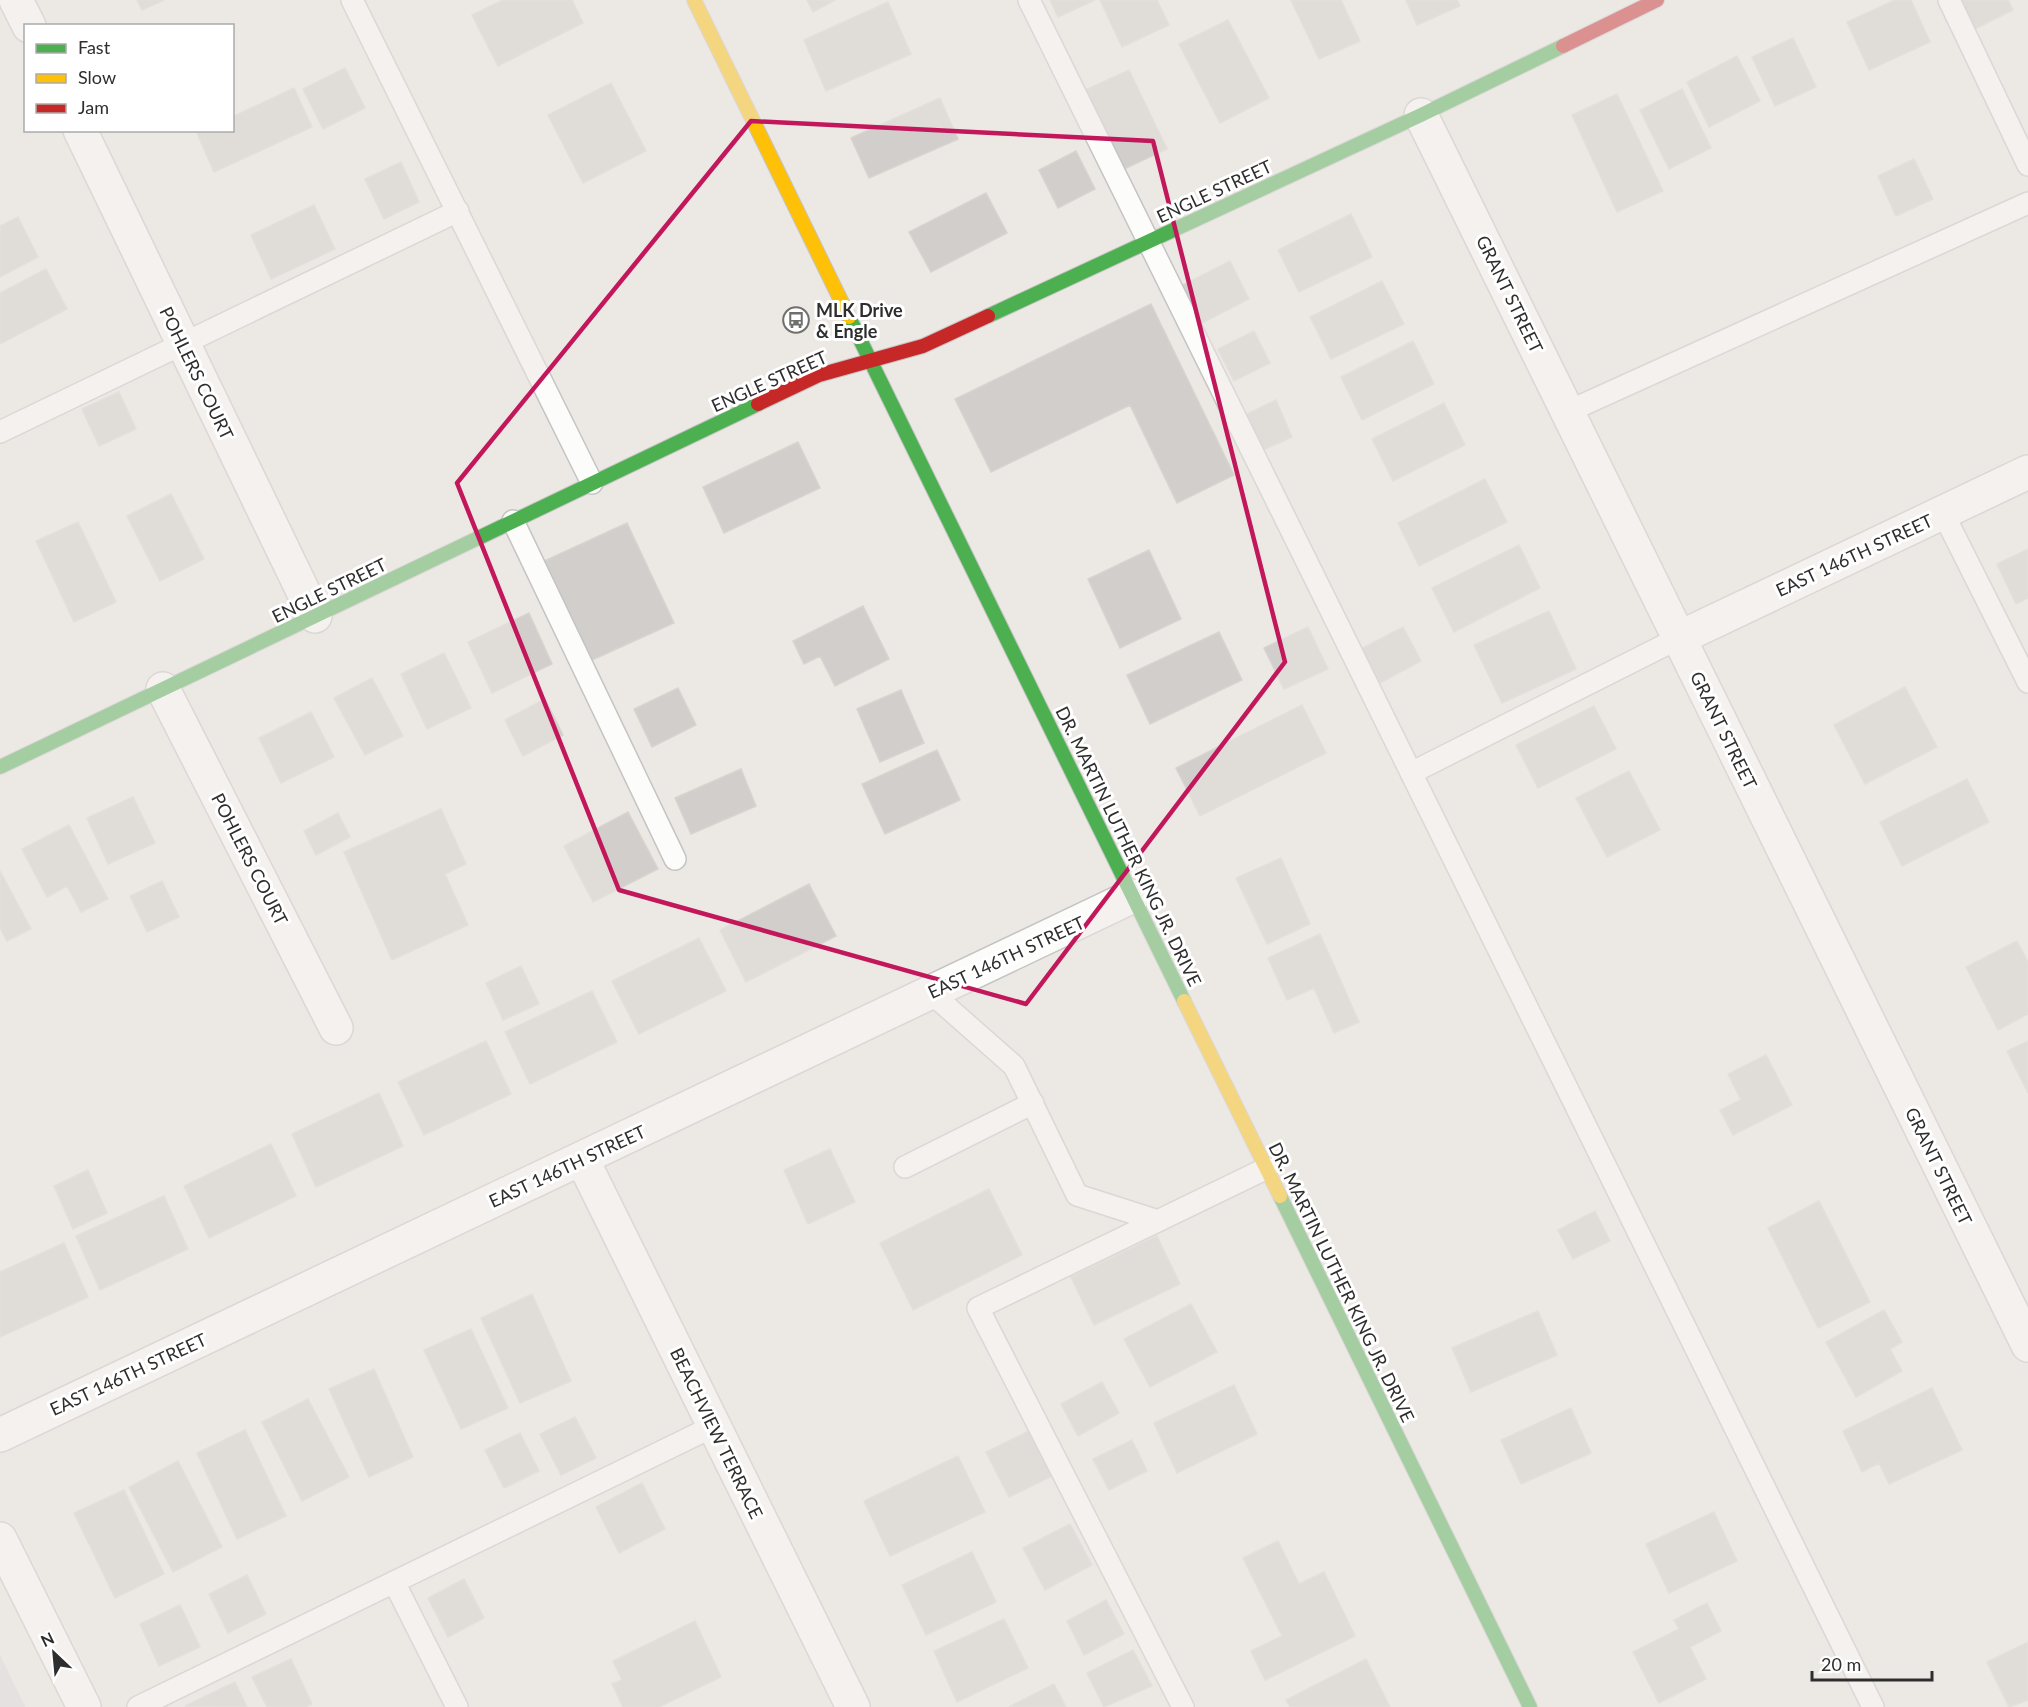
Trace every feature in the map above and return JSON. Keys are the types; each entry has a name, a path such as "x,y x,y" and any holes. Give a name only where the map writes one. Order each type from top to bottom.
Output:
{"street":[{"path":"16,0 28,24"},
{"name":"DR. MARTIN LUTHER KING JR. DRIVE","path":"694,0 1530,1707"},
{"name":"ENGLE STREET","path":"0,767 819,375 923,346 1421,115 1657,0"},
{"name":"GRANT STREET","path":"1421,115 2028,1345"},
{"name":"POHLERS COURT","path":"81,132 315,616"},
{"name":"EAST 146TH STREET","path":"1679,638 2028,472"},
{"name":"POHLERS COURT","path":"163,689 336,1028"},
{"name":"EAST 146TH STREET","path":"0,1435 1133,896"},
{"name":"BEACHVIEW TERRACE","path":"582,1159 853,1707"},
{"path":"0,1539 84,1707"}],"lane":[{"path":"352,0 592,483"},
{"path":"1029,0 1873,1707"},
{"path":"1948,0 2028,165"},
{"path":"1568,412 2028,204"},
{"path":"0,432 458,212"},
{"path":"1943,513 2028,682"},
{"path":"513,521 675,859"},
{"path":"1412,773 1679,638"},
{"path":"930,993 1014,1066 1077,1195 1158,1221"},
{"path":"905,1167 1033,1104"},
{"path":"1183,1707 978,1308 1267,1168"},
{"path":"138,1707 714,1426"},
{"path":"394,1582 457,1707"}],"highlighted area":[{"path":"751,121 1153,141 1285,662 1026,1004 619,890 457,483"}],"shaded area":[{"path":"0,1655 25,1707 0,1707"}],"building":[{"path":"137,0 164,0 142,10"},
{"path":"503,0 572,0 583,23 498,66 472,15"},
{"path":"807,0 835,0 813,12"},
{"path":"1050,0 1095,0 1058,17"},
{"path":"1100,0 1157,0 1169,25 1122,47"},
{"path":"1291,0 1341,0 1360,41 1319,59"},
{"path":"1406,0 1457,0 1460,6 1417,25"},
{"path":"1895,0 1911,0 1930,42 1869,70 1847,22"},
{"path":"1950,0 2008,0 2013,10 1967,33"},
{"path":"888,2 911,54 826,91 804,40"},
{"path":"1228,20 1269,98 1220,123 1179,44"},
{"path":"1793,38 1816,87 1775,106 1752,57"},
{"path":"1737,56 1760,101 1709,127 1687,82"},
{"path":"345,68 365,108 323,129 303,89"},
{"path":"1129,70 1167,149 1120,171 1083,91"},
{"path":"611,83 646,151 583,183 548,115"},
{"path":"294,88 312,127 214,172 197,133 234,132 234,116"},
{"path":"1682,89 1711,148 1669,169 1640,110"},
{"path":"1617,94 1663,191 1617,212 1572,115"},
{"path":"940,98 958,139 869,178 851,138"},
{"path":"1076,151 1095,189 1058,208 1039,170"},
{"path":"1914,159 1933,199 1896,216 1878,176"},
{"path":"401,162 419,202 384,219 365,179"},
{"path":"986,193 1007,233 931,272 909,232"},
{"path":"314,205 335,249 271,279 251,235"},
{"path":"1351,214 1372,257 1299,292 1278,250"},
{"path":"18,217 38,257 0,277 0,226"},
{"path":"1230,261 1249,299 1200,324 1181,286"},
{"path":"46,269 67,309 0,344 0,293"},
{"path":"1382,281 1404,324 1331,359 1310,317"},
{"path":"1151,304 1234,475 1177,503 1130,405 991,472 955,399"},
{"path":"1254,331 1270,363 1234,381 1218,349"},
{"path":"1413,341 1434,384 1362,420 1341,377"},
{"path":"119,392 136,429 99,446 82,409"},
{"path":"1276,400 1292,437 1263,450 1247,414"},
{"path":"1444,403 1465,445 1393,481 1372,439"},
{"path":"798,442 820,488 724,533 703,487"},
{"path":"1485,479 1507,522 1419,566 1398,523"},
{"path":"171,494 204,559 160,581 127,516"},
{"path":"78,522 116,602 74,622 36,541"},
{"path":"627,523 674,623 590,661 544,561"},
{"path":"1519,545 1540,588 1454,632 1432,588"},
{"path":"2028,549 2028,598 2016,604 1997,564"},
{"path":"1149,550 1181,619 1120,648 1088,579"},
{"path":"863,606 889,659 835,686 820,656 804,664 793,641"},
{"path":"1549,611 1576,669 1502,703 1474,645"},
{"path":"529,613 552,664 492,693 468,642"},
{"path":"1308,627 1328,669 1284,689 1264,648"},
{"path":"1403,627 1421,661 1380,683 1361,649"},
{"path":"1219,632 1242,680 1150,724 1127,675"},
{"path":"444,653 471,708 427,729 401,674"},
{"path":"372,678 403,736 365,755 334,698"},
{"path":"1905,687 1937,747 1865,784 1834,725"},
{"path":"678,688 696,725 652,747 634,709"},
{"path":"901,690 924,743 880,762 857,709"},
{"path":"545,699 563,735 523,756 505,720"},
{"path":"1302,705 1326,753 1200,816 1176,768"},
{"path":"1594,706 1616,749 1538,788 1516,745"},
{"path":"311,712 334,757 281,783 259,738"},
{"path":"937,750 960,800 885,834 862,784"},
{"path":"741,769 756,806 691,834 675,798"},
{"path":"1629,771 1660,830 1607,857 1576,798"},
{"path":"1967,779 1989,822 1902,866 1880,822"},
{"path":"133,797 155,843 108,864 87,818"},
{"path":"441,809 466,864 445,874 468,925 392,960 344,852"},
{"path":"628,812 658,869 593,902 564,846"},
{"path":"338,813 350,837 316,855 304,831"},
{"path":"69,825 108,899 81,912 67,886 47,897 22,849"},
{"path":"1281,858 1310,924 1267,944 1236,878"},
{"path":"0,871 31,929 7,941 0,928"},
{"path":"162,881 179,917 147,932 130,896"},
{"path":"809,884 836,936 746,982 720,930"},
{"path":"1320,934 1359,1022 1334,1033 1314,988 1287,1000 1268,958"},
{"path":"699,938 726,991 639,1034 612,981"},
{"path":"2017,941 2028,962 2028,1014 1998,1030 1966,967"},
{"path":"521,966 539,1004 503,1020 486,983"},
{"path":"592,991 617,1042 530,1084 505,1032"},
{"path":"486,1041 511,1094 424,1135 398,1082"},
{"path":"2028,1041 2028,1093 2007,1051"},
{"path":"1766,1055 1792,1105 1733,1135 1720,1110 1741,1100 1728,1074"},
{"path":"379,1093 403,1146 316,1187 292,1134"},
{"path":"271,1144 296,1196 209,1238 184,1186"},
{"path":"830,1149 855,1202 808,1224 784,1170"},
{"path":"88,1170 107,1213 73,1229 54,1186"},
{"path":"989,1189 1022,1255 913,1310 880,1243"},
{"path":"164,1196 188,1249 100,1290 76,1236"},
{"path":"1819,1201 1870,1302 1818,1328 1768,1228"},
{"path":"1595,1211 1610,1241 1573,1259 1558,1230"},
{"path":"1157,1236 1180,1284 1094,1325 1071,1277"},
{"path":"64,1243 88,1297 0,1337 0,1272"},
{"path":"532,1294 571,1381 520,1403 481,1318"},
{"path":"1191,1304 1217,1352 1150,1387 1124,1339"},
{"path":"1884,1310 1902,1342 1890,1349 1902,1371 1856,1397 1826,1342"},
{"path":"1538,1311 1557,1355 1471,1392 1452,1348"},
{"path":"471,1329 508,1408 461,1429 424,1350"},
{"path":"374,1369 413,1457 369,1477 329,1389"},
{"path":"1102,1382 1119,1413 1078,1436 1061,1404"},
{"path":"1234,1385 1257,1434 1177,1473 1154,1423"},
{"path":"1932,1388 1962,1450 1889,1484 1879,1463 1862,1472 1843,1431"},
{"path":"308,1399 349,1477 302,1501 262,1422"},
{"path":"1571,1408 1591,1453 1521,1484 1501,1440"},
{"path":"575,1417 596,1458 561,1475 540,1434"},
{"path":"245,1430 286,1516 237,1539 197,1453"},
{"path":"1029,1431 1052,1476 1009,1497 986,1452"},
{"path":"520,1433 539,1471 504,1488 485,1450"},
{"path":"1132,1440 1147,1471 1109,1490 1093,1459"},
{"path":"958,1456 985,1512 890,1556 864,1501"},
{"path":"178,1461 222,1547 173,1572 129,1487"},
{"path":"642,1483 665,1529 619,1553 596,1507"},
{"path":"124,1490 164,1574 115,1598 74,1513"},
{"path":"1714,1512 1737,1561 1669,1593 1646,1544"},
{"path":"1070,1524 1092,1565 1045,1590 1023,1548"},
{"path":"1278,1541 1299,1584 1324,1572 1355,1636 1265,1680 1251,1651 1282,1636 1243,1558"},
{"path":"972,1552 996,1602 926,1635 902,1585"},
{"path":"247,1575 266,1614 228,1633 209,1594"},
{"path":"464,1579 484,1618 448,1637 428,1598"},
{"path":"1106,1600 1124,1634 1084,1655 1067,1621"},
{"path":"1707,1603 1721,1631 1690,1647 1706,1679 1659,1703 1633,1652 1679,1629 1674,1620"},
{"path":"180,1605 200,1647 159,1666 140,1624"},
{"path":"1004,1619 1028,1668 957,1702 934,1651"},
{"path":"695,1621 721,1677 659,1707 623,1707 612,1684 622,1680 613,1661"},
{"path":"2028,1642 2028,1700 2009,1707 1987,1662"},
{"path":"1133,1650 1152,1686 1104,1707 1087,1673"},
{"path":"291,1659 312,1704 305,1707 267,1707 252,1677"},
{"path":"1366,1659 1390,1707 1290,1707 1286,1700"},
{"path":"235,1682 247,1707 185,1706"},
{"path":"1054,1684 1066,1707 1009,1707"}],"traffic: fast":[{"path":"988,316 1421,115 1563,46"},
{"path":"849,317 1184,1001"},
{"path":"0,767 758,404"},
{"path":"1280,1196 1530,1707"}],"traffic: slow":[{"path":"694,0 849,317"},
{"path":"1184,1001 1280,1196"}],"traffic: jam":[{"path":"1563,46 1657,0"},
{"path":"758,404 819,375 923,346 988,316"}],"place":[{"name":"MLK Drive & Engle","path":"796,320"}]}
